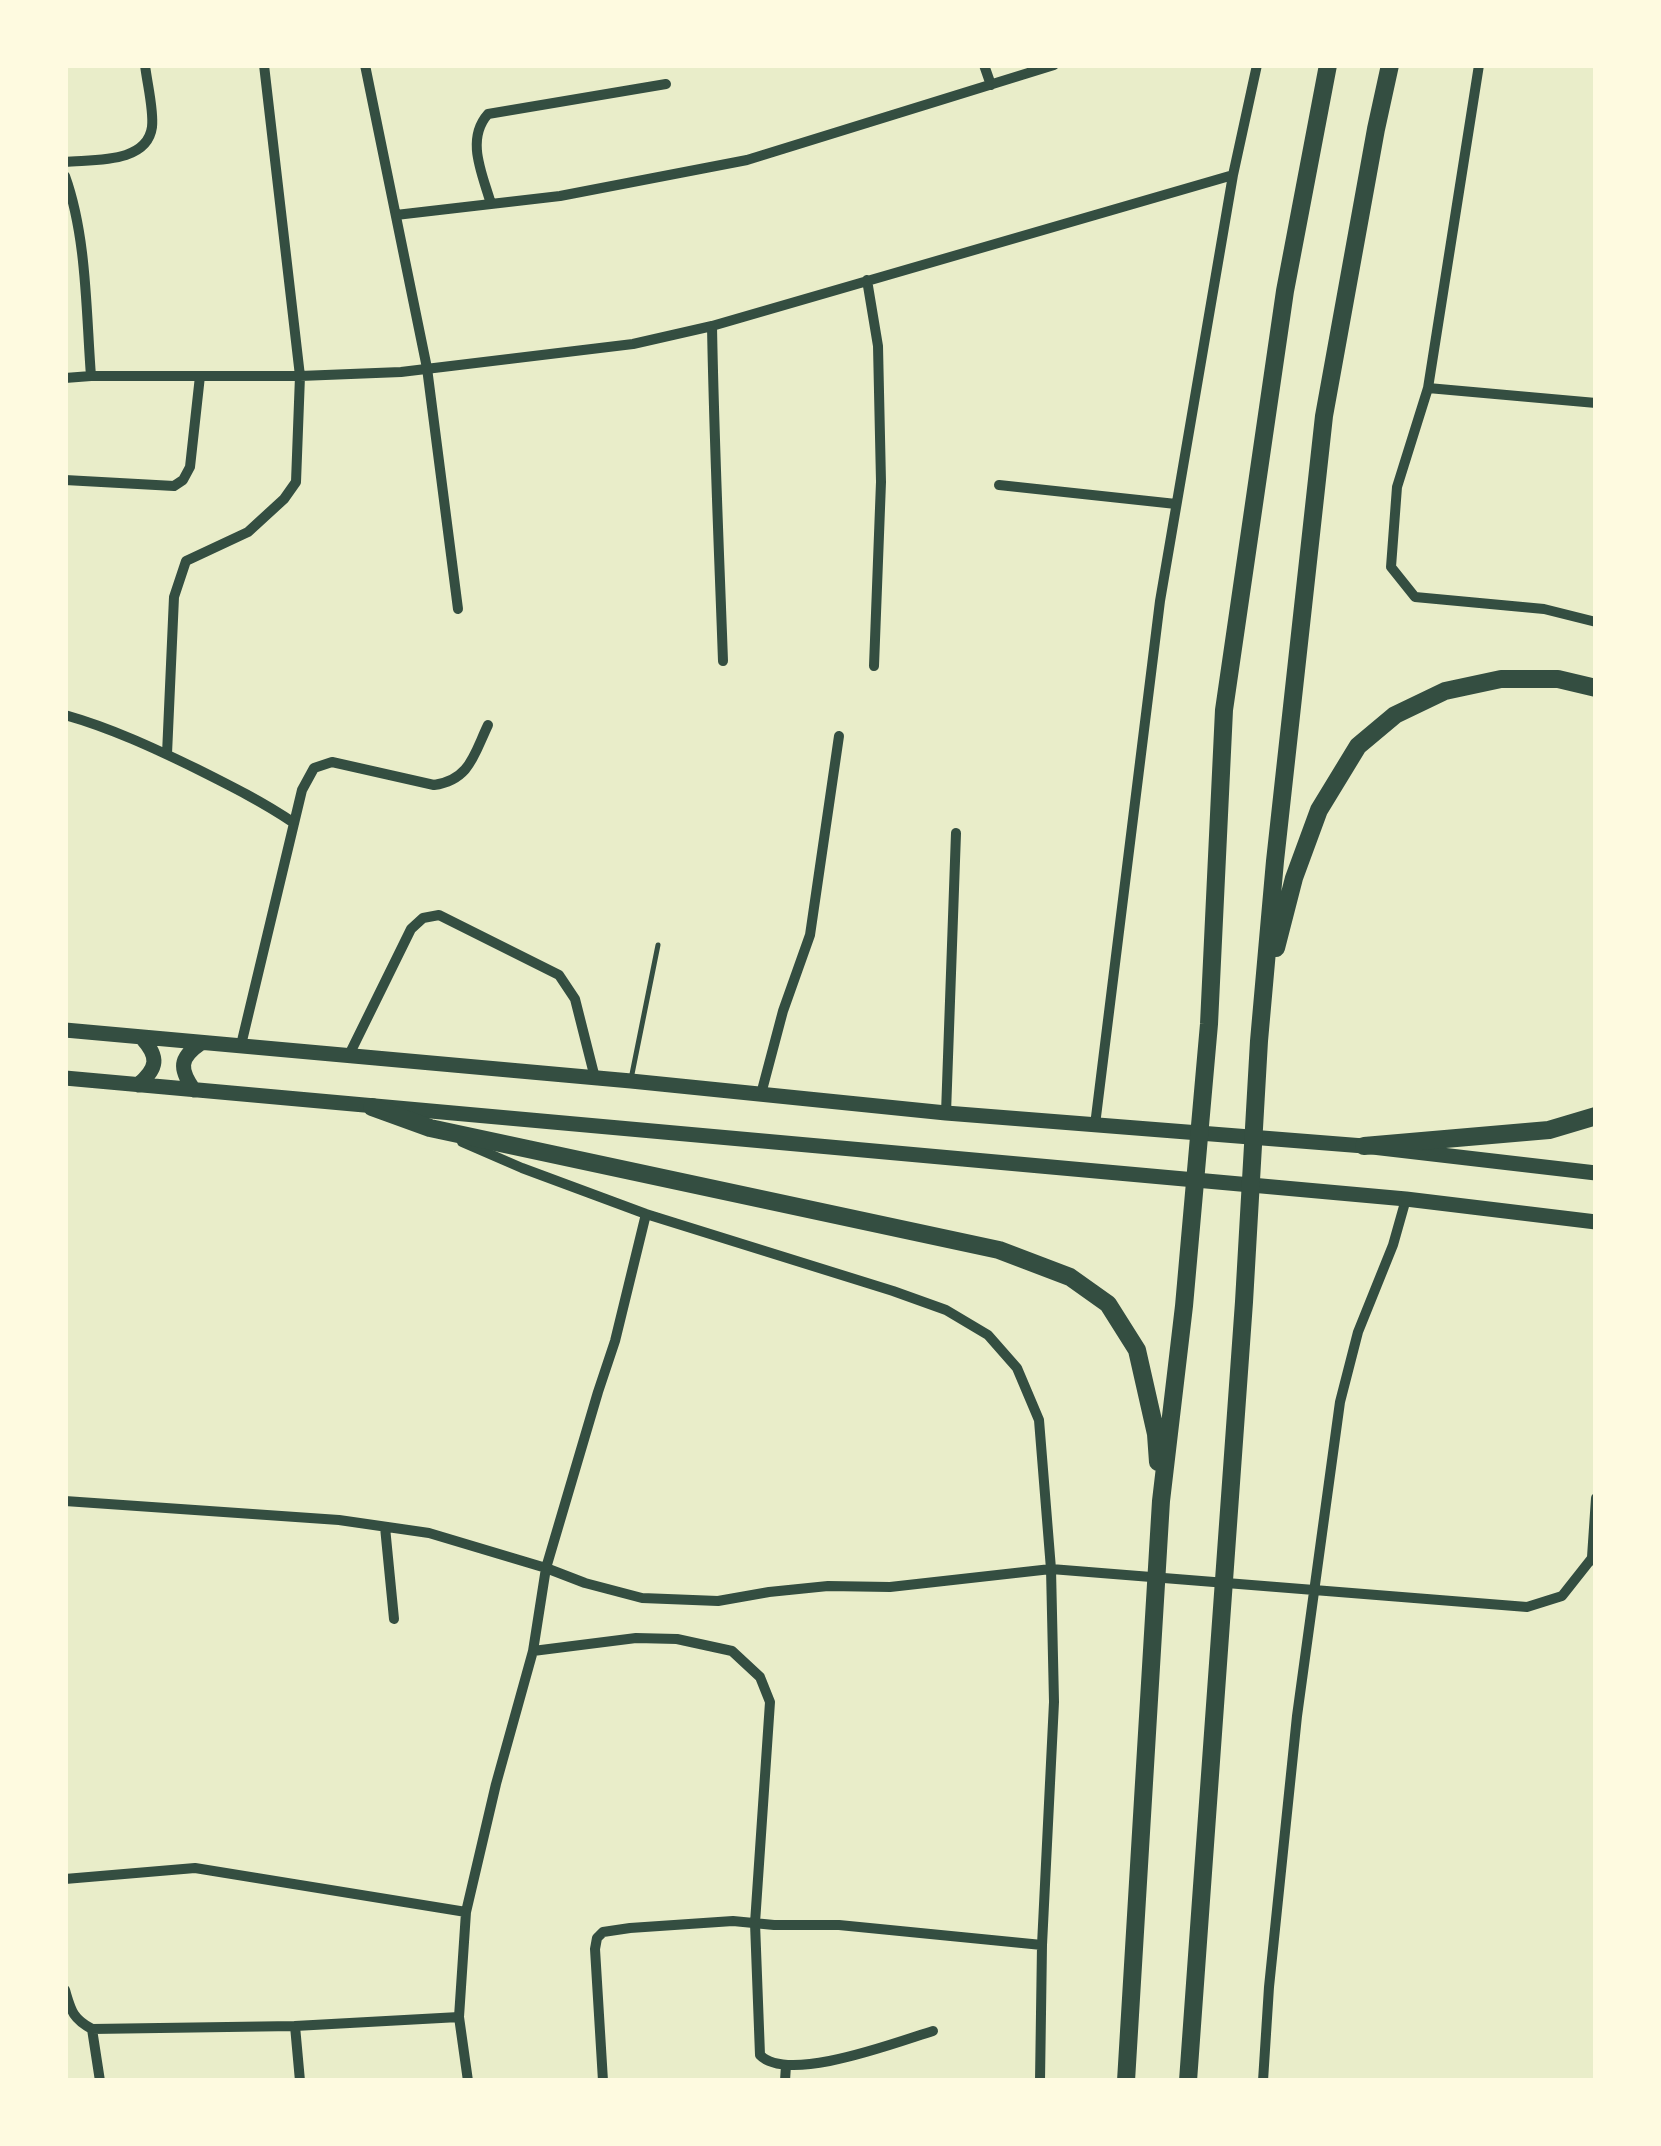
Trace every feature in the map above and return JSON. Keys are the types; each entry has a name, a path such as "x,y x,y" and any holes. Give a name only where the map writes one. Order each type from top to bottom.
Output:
{"highway":[{"path":"1126,2081 1161,1508 1209,1024 1224,710 1285,291 1328,65"},
{"path":"1188,2081 1274,862 1324,416 1390,65"},
{"path":"1263,997 1294,878 1319,810 1358,746 1395,715 1444,690 1501,679 1558,679 1596,688"},
{"path":"372,1108 430,1128 998,1250 1070,1277 1108,1304 1137,1350 1156,1434 1161,1508"},
{"path":"1364,1146 1548,1130 1596,1116"}],"main road":[{"path":"65,1030 946,1112 1364,1146 1596,1173"},
{"path":"138,1084 148,1076 154,1060 152,1050 142,1038"},
{"path":"194,1090 184,1076 183,1066 190,1050 201,1043"},
{"path":"65,1078 1406,1199 1596,1222"}],"street":[{"path":"65,162 138,152 148,141 152,126 144,65"},
{"path":"167,754 174,597 186,561 248,532 284,499 296,482 300,376 264,65"},
{"path":"365,65 427,368 458,610"},
{"path":"984,65 991,84"},
{"path":"396,215 560,196 748,160 1054,65"},
{"path":"1096,1125 1160,601 1233,175 1256,65"},
{"path":"1479,65 1428,388 1397,487 1391,567 1415,597 1544,609 1596,622"},
{"path":"490,204 475,144 479,124 488,114 666,84"},
{"path":"65,378 401,372 633,344 712,326 1233,175"},
{"path":"65,176 74,202 91,376"},
{"path":"867,280 878,346 881,482 874,666"},
{"path":"712,326 723,661"},
{"path":"65,480 174,486 184,480 190,467 200,376"},
{"path":"1428,388 1596,403"},
{"path":"999,485 1176,504"},
{"path":"65,715 167,754 265,803 294,824"},
{"path":"240,1045 302,790 314,768 332,762 434,784 450,783 466,770 488,725"},
{"path":"760,1094 810,935 840,736"},
{"path":"946,1112 956,833"},
{"path":"350,1055 411,928 422,918 439,915 559,974 575,999 595,1078"},
{"path":"430,1128 522,1168 646,1214 946,1310 988,1335 1017,1368 1038,1420 1051,1570 1054,1702 1042,1945 1040,2081"},
{"path":"1263,2081 1286,1814 1344,1379 1358,1332 1399,1230 1406,1199"},
{"path":"468,2081 459,2018 466,1912 532,1651 546,1568 615,1341 646,1214"},
{"path":"65,1501 339,1520 429,1533 546,1568 584,1584 642,1598 718,1601 828,1586 890,1586 1051,1570 1527,1607 1562,1596 1594,1560 1596,1498"},
{"path":"386,1526 394,1619"},
{"path":"532,1651 636,1638 678,1638 732,1651 760,1677 770,1702 755,1924 760,2056 778,2066 841,2060 932,2031"},
{"path":"65,1879 196,1868 466,1912"},
{"path":"603,2081 595,1949 603,1932 718,1922 839,1925 1042,1945"},
{"path":"65,1990 68,2012 92,2029 294,2026 459,2018"},
{"path":"294,2026 300,2081"},
{"path":"92,2029 100,2081"},
{"path":"785,2081 786,2065"}],"lane":[{"path":"631,1081 658,945"}]}
